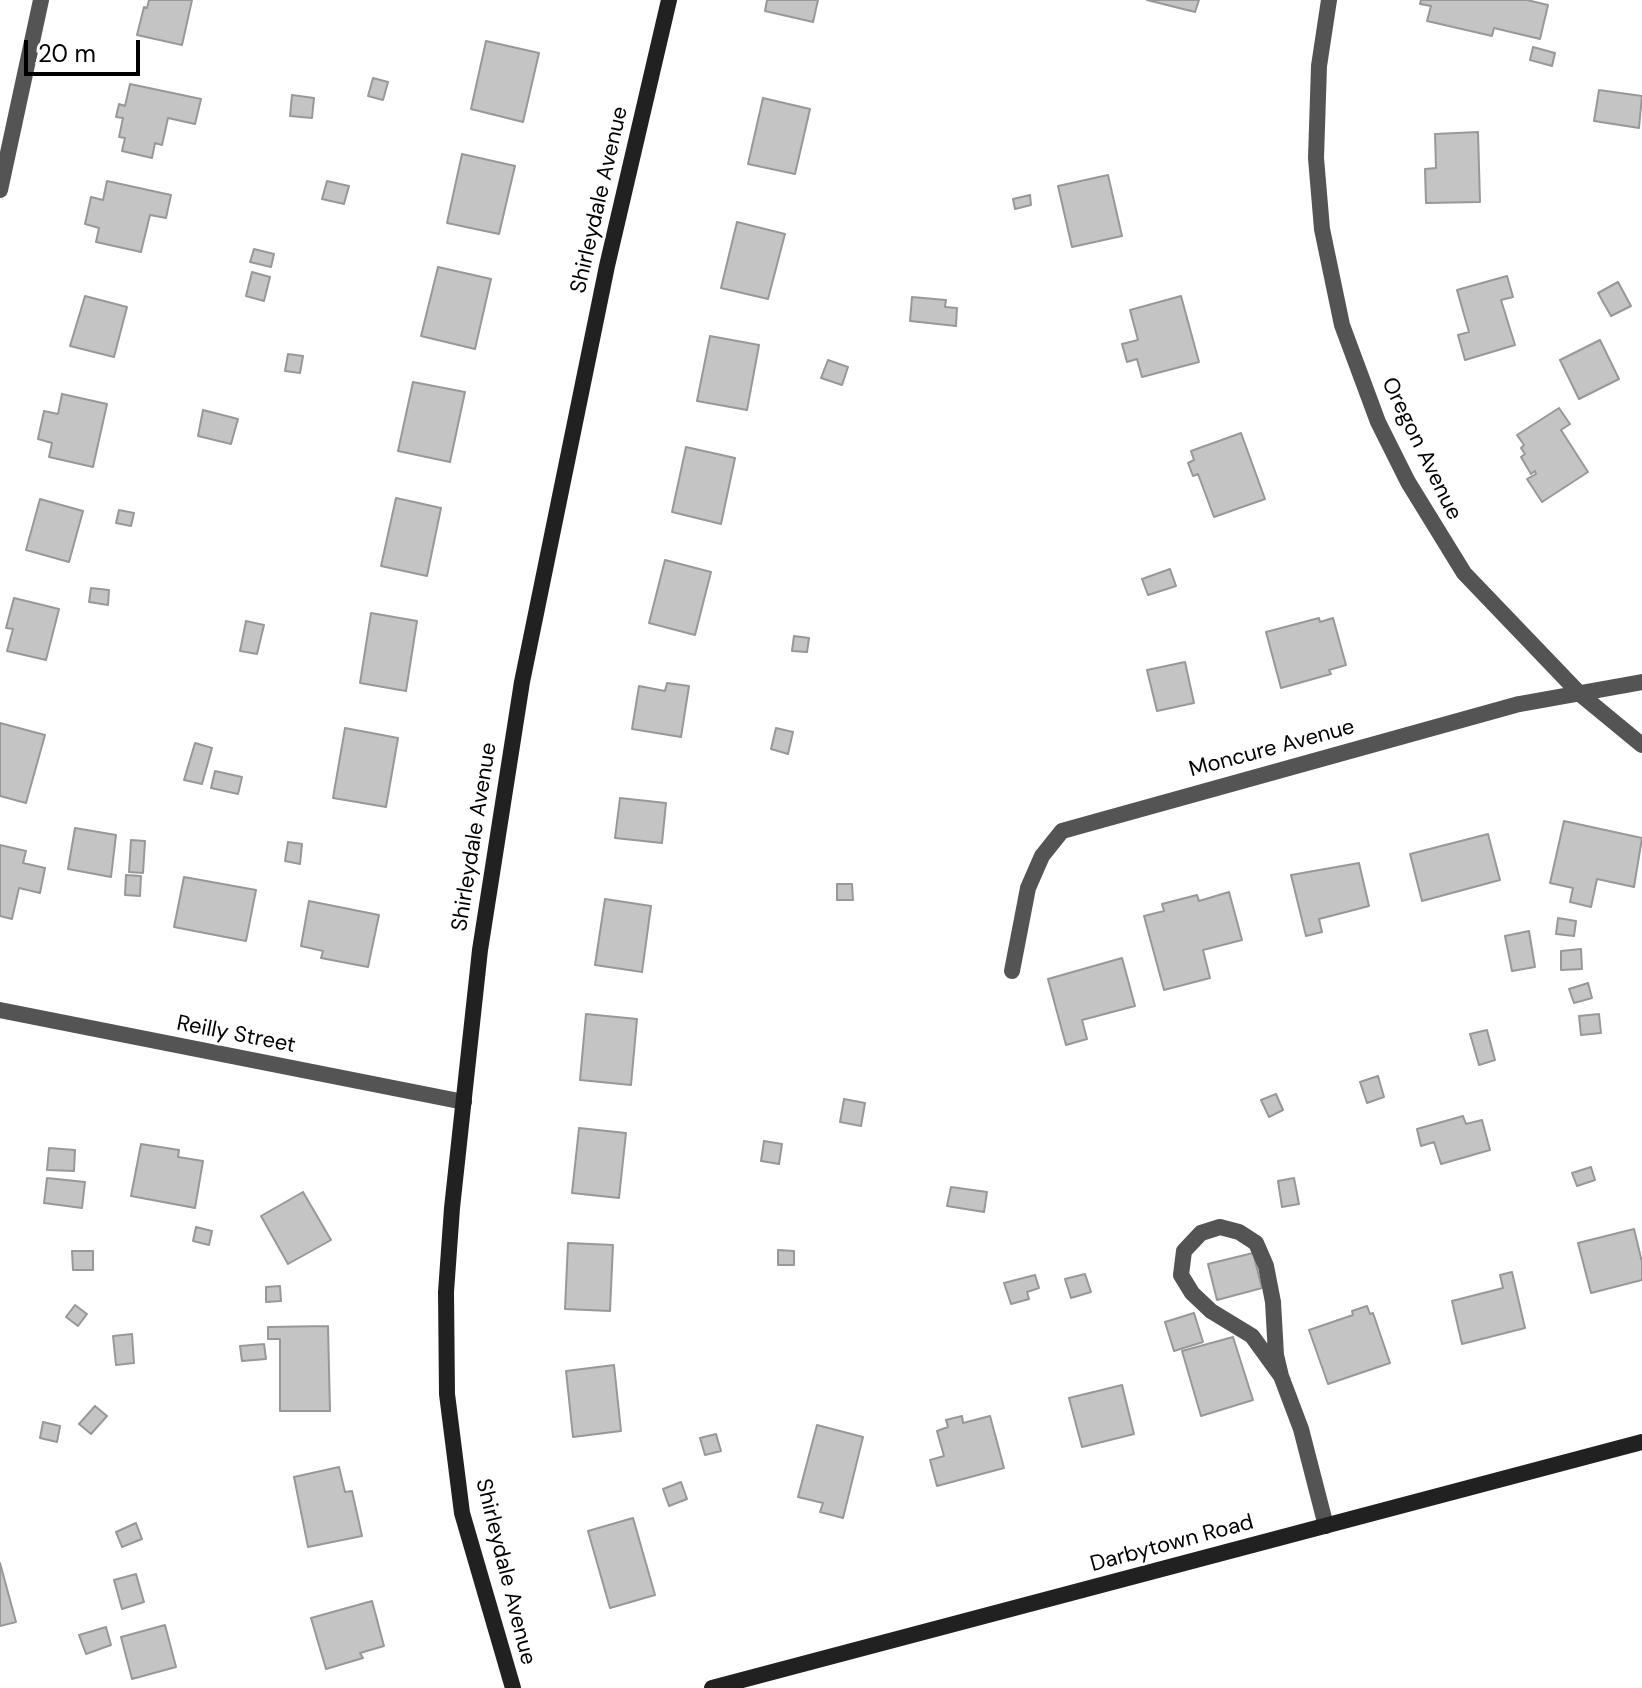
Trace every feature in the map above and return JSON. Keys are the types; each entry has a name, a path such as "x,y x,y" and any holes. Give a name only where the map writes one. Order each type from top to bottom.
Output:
{"street":[{"path":"0,190 41,0"},
{"name":"Shirleydale Avenue","path":"513,1688 462,1513 447,1394 446,1292 480,950 522,682 607,266 669,0"},
{"name":"Oregon Avenue","path":"1329,0 1319,66 1316,158 1322,229 1342,325 1378,422 1435,529 1464,573 1580,694 1642,745"},
{"name":"Moncure Avenue","path":"1012,971 1028,888 1042,856 1062,831 1519,704 1642,682"},
{"name":"Reilly Street","path":"0,1010 464,1102"},
{"path":"1281,1376 1252,1336 1211,1311 1192,1293 1181,1275 1184,1251 1201,1233 1220,1227 1239,1232 1256,1243 1266,1266 1276,1355 1301,1429 1326,1526"},
{"name":"Darbytown Road","path":"712,1688 1642,1442"}],"building":[{"path":"149,0 192,0 182,45 137,35 144,7 147,8"},
{"path":"767,0 818,0 813,22 765,11"},
{"path":"1147,0 1199,0 1195,12"},
{"path":"1421,0 1527,0 1548,5 1540,39 1494,28 1492,36 1427,21 1431,6 1420,4"},
{"path":"486,41 539,53 523,122 471,109"},
{"path":"1533,47 1555,53 1552,66 1530,60"},
{"path":"373,78 388,82 383,100 368,96"},
{"path":"130,84 201,99 195,124 168,118 162,145 155,143 152,158 122,151 125,138 119,137 123,118 116,117 119,104 125,106"},
{"path":"1599,90 1642,96 1639,128 1594,121"},
{"path":"292,95 314,98 312,118 290,116"},
{"path":"763,98 810,109 795,174 748,164"},
{"path":"1478,132 1480,202 1426,203 1425,169 1436,168 1435,134"},
{"path":"462,154 515,166 499,234 447,223"},
{"path":"1108,175 1122,236 1072,247 1058,186"},
{"path":"107,181 171,195 166,218 150,215 141,252 96,242 99,228 85,224 91,197 103,200"},
{"path":"327,181 349,186 344,204 322,199"},
{"path":"1030,195 1031,205 1015,209 1013,199"},
{"path":"737,222 785,234 768,299 721,288"},
{"path":"254,249 274,254 271,267 250,262"},
{"path":"438,267 491,279 475,349 421,336"},
{"path":"252,272 270,277 264,301 246,296"},
{"path":"1507,276 1513,297 1501,300 1515,345 1465,360 1458,335 1469,332 1457,290"},
{"path":"1618,282 1631,306 1611,316 1598,293"},
{"path":"85,296 127,307 114,357 70,346"},
{"path":"1181,296 1199,362 1142,377 1137,359 1127,362 1122,344 1138,340 1130,310"},
{"path":"912,297 946,300 945,307 957,308 956,326 910,321"},
{"path":"710,336 759,345 747,410 697,401"},
{"path":"1600,340 1619,379 1579,399 1560,360"},
{"path":"288,354 303,356 300,373 285,371"},
{"path":"828,360 848,367 842,385 821,378"},
{"path":"413,382 465,392 450,462 398,451"},
{"path":"62,394 107,404 93,467 49,457 52,443 38,439 44,411 58,414"},
{"path":"1559,408 1570,424 1561,430 1588,472 1542,502 1527,479 1536,474 1535,471 1531,474 1521,457 1525,454 1521,448 1524,445 1517,435"},
{"path":"203,410 238,419 231,444 198,436"},
{"path":"1241,433 1265,499 1214,517 1198,474 1193,476 1188,463 1194,460 1191,451"},
{"path":"686,447 735,458 721,524 672,512"},
{"path":"396,498 441,508 427,576 381,566"},
{"path":"40,499 83,511 69,562 26,550"},
{"path":"119,510 134,513 131,526 116,523"},
{"path":"665,560 711,572 695,635 649,623"},
{"path":"1170,569 1176,586 1148,595 1142,579"},
{"path":"91,588 109,590 108,605 89,602"},
{"path":"14,598 59,609 46,660 7,651 13,629 6,628"},
{"path":"371,613 417,621 406,691 360,683"},
{"path":"1319,618 1320,622 1333,618 1346,665 1329,670 1331,674 1281,688 1266,632"},
{"path":"246,621 264,625 257,654 240,651"},
{"path":"794,636 809,638 807,652 792,651"},
{"path":"1185,662 1194,703 1157,711 1147,670"},
{"path":"667,683 689,686 681,737 632,729 639,686 665,691"},
{"path":"0,723 45,735 26,803 0,796"},
{"path":"345,728 398,738 386,807 333,798"},
{"path":"776,728 793,732 788,754 771,749"},
{"path":"195,743 212,748 202,784 184,780"},
{"path":"215,771 242,777 238,794 211,788"},
{"path":"620,798 666,803 662,843 615,838"},
{"path":"1564,821 1642,838 1634,887 1597,879 1591,907 1570,902 1573,888 1550,883"},
{"path":"75,828 116,835 111,877 68,869"},
{"path":"1488,834 1500,880 1422,901 1410,854"},
{"path":"131,840 145,841 143,873 129,872"},
{"path":"288,842 302,844 300,864 285,861"},
{"path":"0,845 26,851 23,863 45,868 40,893 19,888 12,919 0,916"},
{"path":"1359,863 1369,906 1319,919 1322,932 1306,936 1291,875"},
{"path":"126,875 141,876 140,896 125,895"},
{"path":"184,877 256,890 246,941 174,927"},
{"path":"837,884 852,884 853,900 837,900"},
{"path":"1229,892 1242,940 1203,950 1210,978 1164,990 1144,916 1164,911 1162,904 1197,895 1199,901"},
{"path":"605,899 651,906 642,972 595,965"},
{"path":"309,901 379,915 368,967 321,958 323,951 301,946"},
{"path":"1558,918 1576,921 1574,936 1556,934"},
{"path":"1529,931 1535,967 1512,971 1505,936"},
{"path":"1581,949 1582,969 1561,970 1561,951"},
{"path":"1122,958 1135,1006 1082,1020 1087,1039 1066,1045 1048,979"},
{"path":"1588,983 1592,998 1574,1003 1569,989"},
{"path":"586,1014 637,1019 631,1085 580,1080"},
{"path":"1599,1014 1601,1033 1581,1035 1579,1016"},
{"path":"1487,1030 1495,1060 1479,1065 1470,1034"},
{"path":"1378,1076 1384,1097 1367,1103 1360,1082"},
{"path":"1276,1094 1283,1110 1269,1117 1261,1100"},
{"path":"844,1099 865,1103 861,1126 840,1122"},
{"path":"1463,1116 1466,1124 1482,1120 1490,1150 1441,1164 1434,1142 1421,1146 1417,1129"},
{"path":"579,1128 626,1133 619,1198 572,1193"},
{"path":"764,1141 782,1144 779,1164 761,1161"},
{"path":"141,1144 179,1150 178,1157 203,1161 195,1208 131,1196"},
{"path":"49,1148 75,1150 74,1171 47,1170"},
{"path":"1591,1167 1595,1180 1577,1186 1572,1173"},
{"path":"47,1178 85,1182 82,1208 44,1203"},
{"path":"1294,1178 1299,1204 1282,1207 1278,1181"},
{"path":"951,1187 987,1192 984,1212 947,1206"},
{"path":"303,1192 331,1240 288,1264 261,1216"},
{"path":"196,1227 212,1231 209,1245 193,1241"},
{"path":"1634,1229 1642,1262 1642,1280 1591,1293 1578,1243"},
{"path":"568,1243 613,1245 610,1311 565,1309"},
{"path":"778,1250 794,1251 794,1265 778,1265"},
{"path":"72,1251 93,1251 93,1270 73,1270"},
{"path":"1253,1253 1262,1288 1217,1300 1208,1264"},
{"path":"1512,1272 1525,1328 1462,1344 1452,1301 1503,1288 1500,1275"},
{"path":"1085,1274 1091,1292 1071,1298 1065,1279"},
{"path":"1035,1275 1039,1288 1027,1292 1029,1299 1011,1304 1004,1283"},
{"path":"280,1286 281,1301 266,1302 266,1287"},
{"path":"75,1305 87,1314 78,1326 66,1317"},
{"path":"1367,1306 1370,1314 1373,1313 1390,1363 1328,1384 1309,1330 1353,1315 1352,1311"},
{"path":"1194,1313 1203,1342 1174,1351 1165,1322"},
{"path":"328,1326 330,1411 280,1411 280,1339 268,1339 268,1327"},
{"path":"132,1334 134,1363 116,1365 113,1336"},
{"path":"1233,1337 1253,1400 1201,1416 1182,1351"},
{"path":"264,1344 266,1359 242,1361 240,1346"},
{"path":"614,1365 621,1431 573,1437 566,1371"},
{"path":"1122,1385 1134,1434 1082,1447 1069,1398"},
{"path":"95,1406 107,1416 91,1434 79,1424"},
{"path":"962,1416 963,1423 990,1416 1004,1468 937,1486 930,1460 944,1456 937,1431 948,1427 946,1420"},
{"path":"43,1422 60,1426 57,1442 40,1438"},
{"path":"817,1425 863,1437 843,1518 820,1512 823,1503 798,1497"},
{"path":"716,1434 721,1451 705,1455 700,1438"},
{"path":"339,1467 345,1492 352,1491 362,1536 308,1547 294,1477"},
{"path":"681,1482 687,1499 669,1506 663,1489"},
{"path":"633,1518 655,1595 610,1608 588,1531"},
{"path":"136,1523 142,1539 122,1547 116,1532"},
{"path":"0,1563 16,1622 0,1626"},
{"path":"136,1574 144,1602 122,1609 114,1580"},
{"path":"372,1601 384,1646 360,1653 363,1658 326,1669 311,1618"},
{"path":"165,1625 176,1667 132,1679 121,1637"},
{"path":"106,1627 111,1645 86,1654 79,1635"}]}
